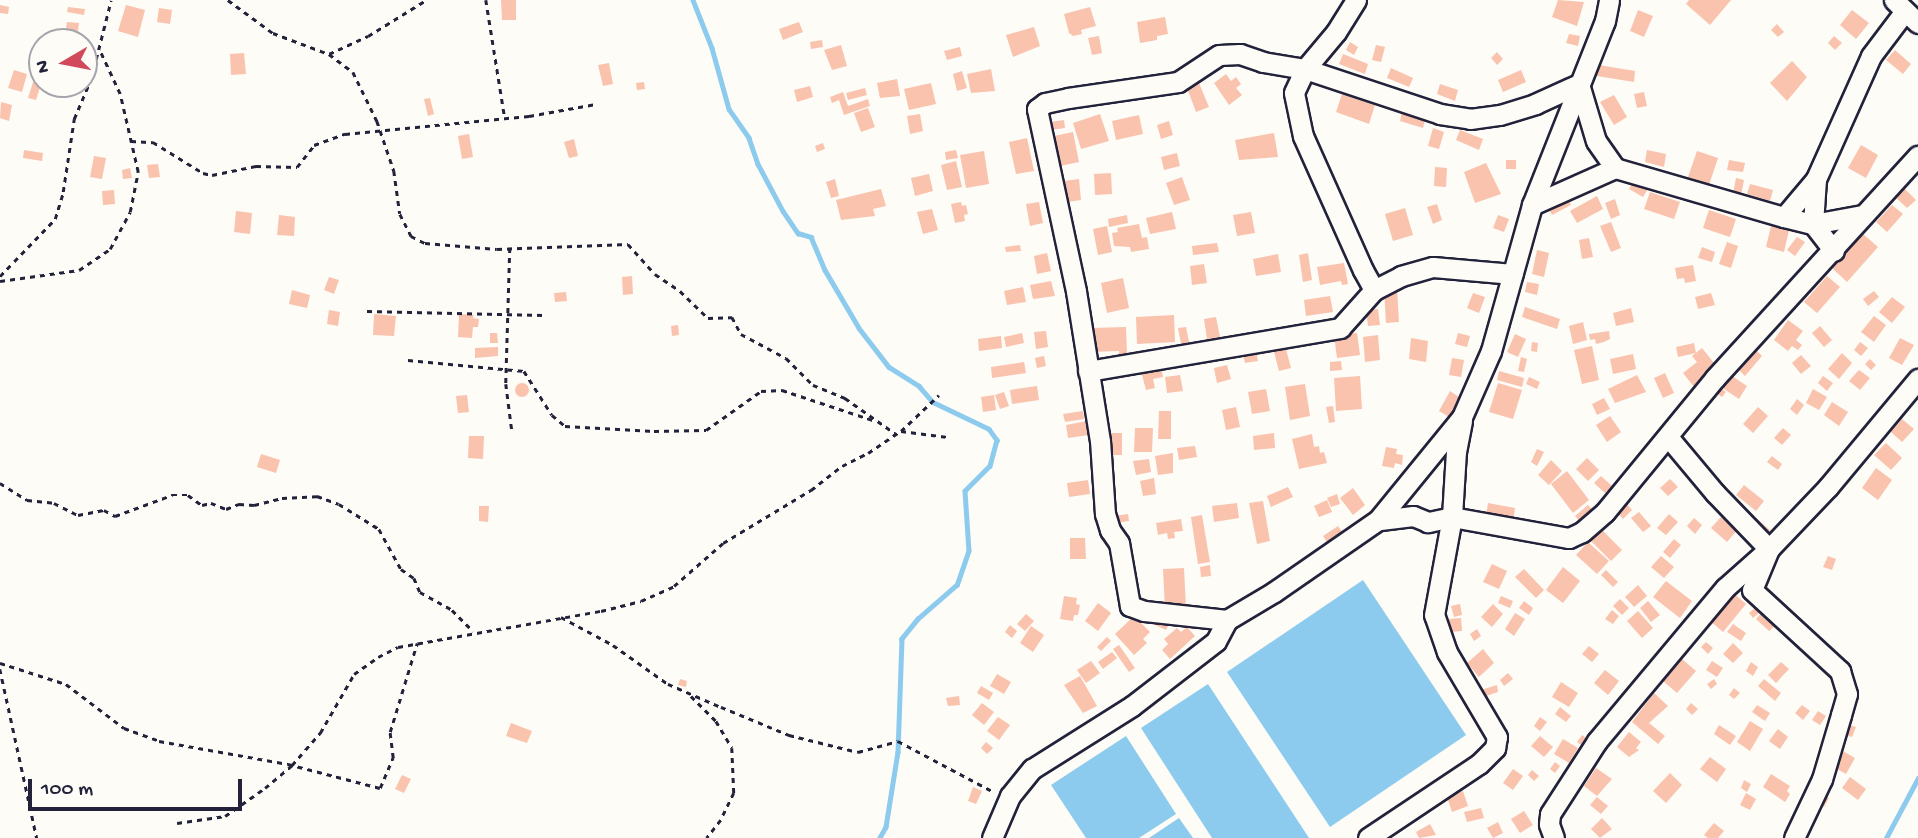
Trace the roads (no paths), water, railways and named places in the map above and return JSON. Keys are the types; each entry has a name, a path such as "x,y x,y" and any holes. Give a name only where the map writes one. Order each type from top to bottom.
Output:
{"street":[{"path":"1356,0 1336,32 1305,69 1294,93 1303,136 1374,290"},
{"path":"1368,838 1479,764 1495,748 1497,737 1494,729 1447,652 1434,615 1452,517 1456,451 1462,417 1491,351 1532,205 1605,21 1609,0"},
{"path":"1784,217 1816,179 1871,56 1906,11"},
{"path":"1227,620 1144,611 1130,606 1119,542 1110,530 1105,514 1100,441 1076,291 1037,109 1045,103 1068,98 1178,82 1219,55 1240,54 1263,62 1305,69 1440,114 1470,119 1500,115 1535,104 1579,83"},
{"path":"1579,83 1596,141 1615,168 1813,224 1864,215"},
{"path":"1378,520 1413,516 1428,522 1452,517 1569,538 1582,532 1605,512 1716,378 1918,156"},
{"path":"1532,205 1615,168"},
{"path":"1816,179 1813,224 1834,251"},
{"path":"1088,371 1340,328 1374,290 1401,276 1433,267 1513,274"},
{"path":"1555,838 1549,824 1550,814 1597,741 1725,588 1769,549 1828,487 1918,379"},
{"path":"992,838 1009,800 1032,769 1132,706 1216,641 1227,620 1274,592 1378,520 1462,417"},
{"path":"1668,438 1715,493 1769,549"},
{"path":"1769,549 1752,590 1840,671 1847,694 1822,779 1794,838"}],"water":[{"path":"1363,580 1466,735 1330,827 1227,672"},
{"path":"1208,684 1309,838 1212,838 1141,728"},
{"path":"1126,736 1176,814 1139,838 1086,838 1051,785"},
{"path":"1179,818 1193,838 1149,838"}],"waterway":[{"path":"693,0 712,48 729,109 749,138 758,164 783,211 798,233 811,237 825,270 859,328 889,367 919,386 933,402 989,429 997,440 990,466 965,491 969,551 957,585 918,619 902,639 898,752 886,827 880,838"},
{"path":"1886,838 1918,778"}]}
